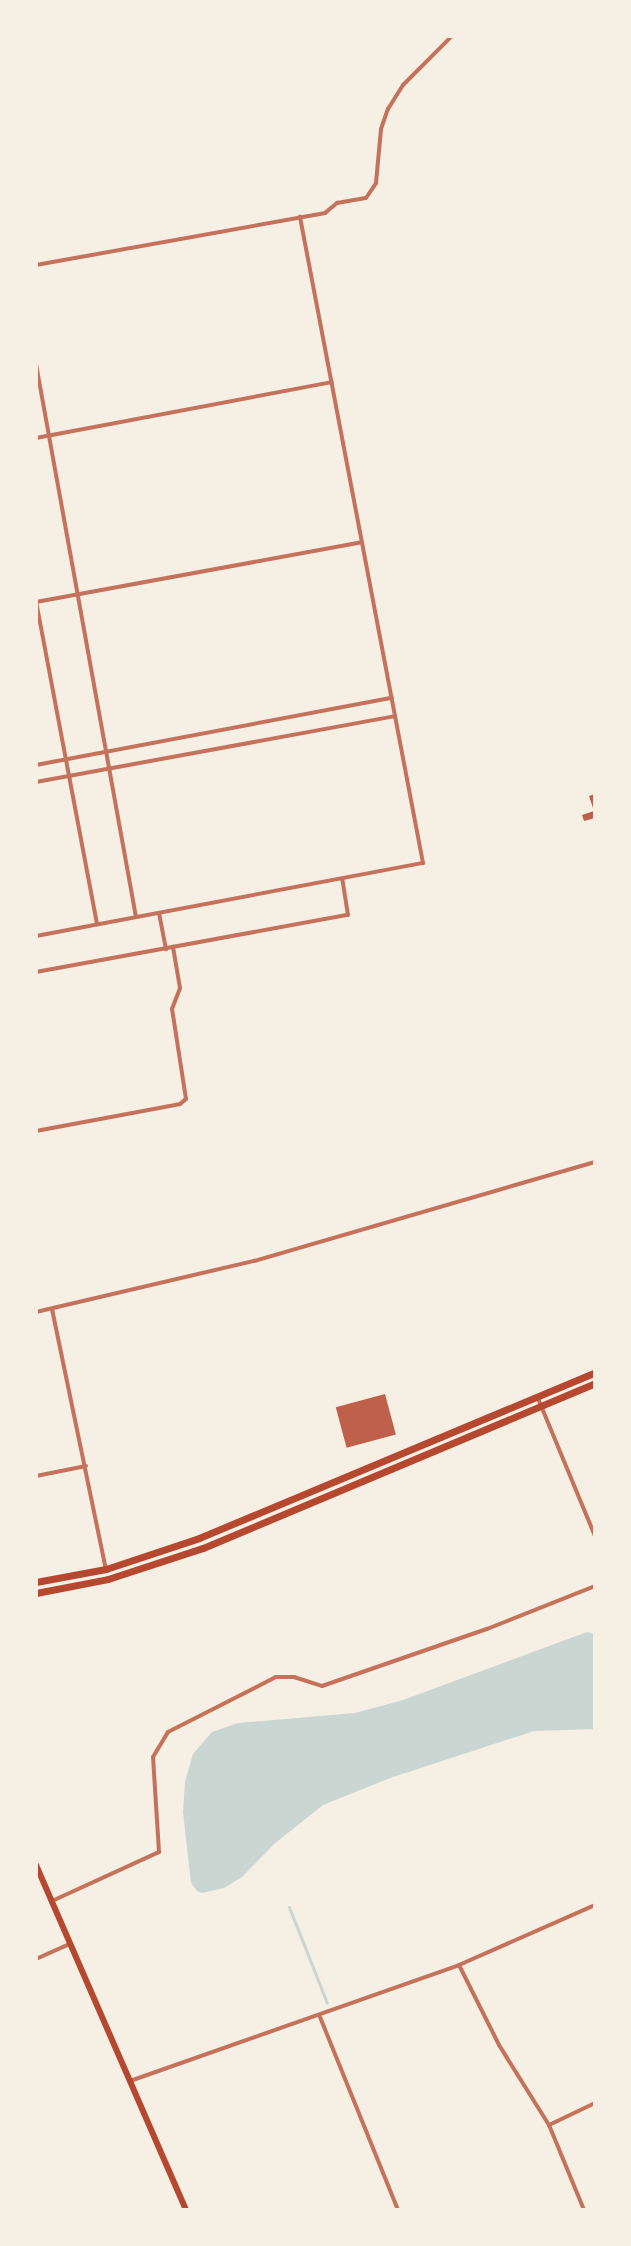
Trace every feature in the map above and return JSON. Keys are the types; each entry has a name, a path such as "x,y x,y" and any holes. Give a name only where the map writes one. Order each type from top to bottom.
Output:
{"main road":[{"path":"36,1582 106,1569 256,1516 595,1372"},
{"path":"36,1593 108,1579 203,1548 595,1383"},
{"path":"36,1865 186,2210"}],"street":[{"path":"36,265 325,213 337,203 370,195 376,183 381,129 388,109 403,85 452,36"},
{"path":"36,936 423,863 300,217"},
{"path":"36,364 136,917"},
{"path":"36,438 332,382"},
{"path":"97,924 36,601 362,542"},
{"path":"36,765 392,698"},
{"path":"36,782 395,716"},
{"path":"36,972 348,915 342,878"},
{"path":"36,1131 180,1104 187,1093 172,1009 180,988 159,913"},
{"path":"36,1312 254,1261 595,1162"},
{"path":"52,1309 106,1569"},
{"path":"537,1396 595,1536"},
{"path":"36,1476 86,1466"},
{"path":"51,1902 159,1852 153,1757 168,1732 276,1677 294,1677 322,1686 487,1629 595,1586"},
{"path":"130,2081 320,2017 459,1965 595,1905"},
{"path":"36,1959 70,1944"},
{"path":"459,1965 499,2045 549,2125 584,2210"},
{"path":"320,2017 398,2210"},
{"path":"549,2125 595,2103"}],"shaded area":[{"path":"587,1632 595,1634 595,1729 534,1731 390,1778 323,1805 274,1844 242,1877 224,1888 202,1893 191,1883 183,1812 185,1782 193,1754 212,1732 238,1723 355,1713 403,1700"}],"building":[{"path":"595,794 595,818 584,821 582,815 594,811 589,796"},
{"path":"385,1394 396,1435 347,1448 336,1407"}],"waterway":[{"path":"289,1907 327,2003"}]}
